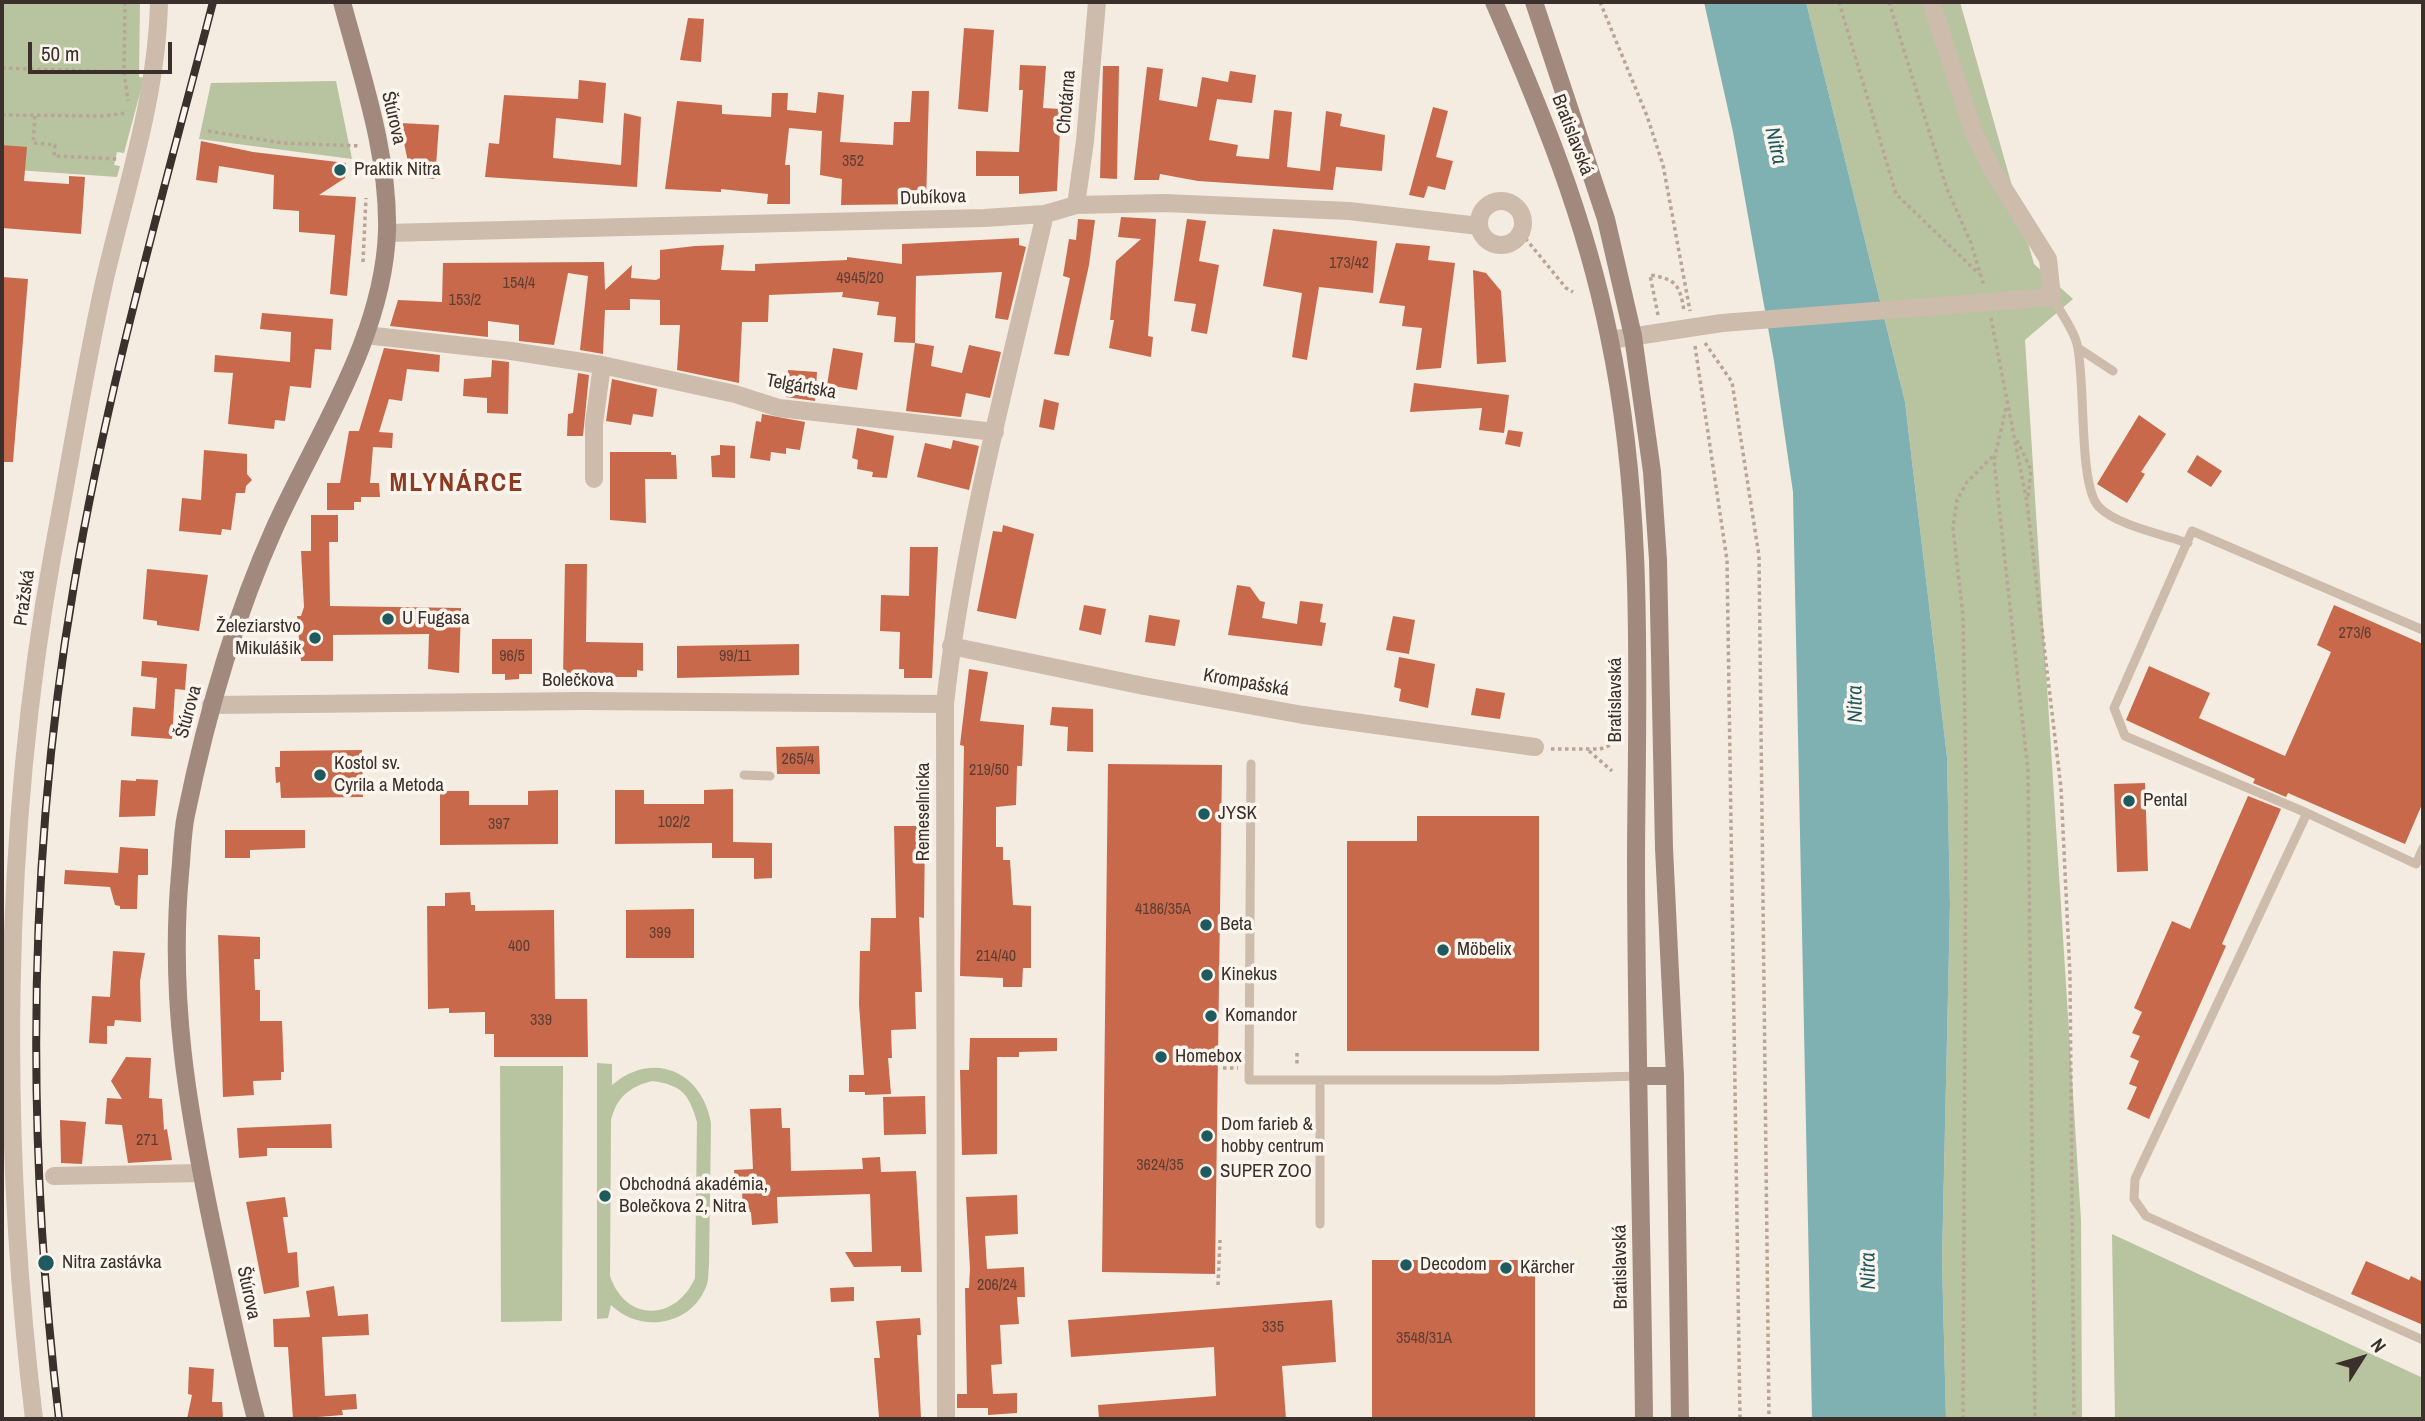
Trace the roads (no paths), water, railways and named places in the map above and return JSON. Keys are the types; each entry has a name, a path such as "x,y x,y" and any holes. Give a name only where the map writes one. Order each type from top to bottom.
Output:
{"main road":[{"name":"Štúrova","path":"256,1419 201,1173 181,1056 174,939 184,820 211,705 255,574 338,399 365,335 383,267 387,233 387,192 379,145 342,2"},
{"name":"Bratislavská","path":"1494,2 1568,181 1584,227 1610,341 1628,463 1634,561 1644,1419"},
{"name":"Bratislavská","path":"1534,2 1606,219 1633,336 1653,472 1658,560 1664,848 1675,1076 1680,1419"},
{"path":"1639,1076 1675,1076"}],"street":[{"name":"Pražská","path":"34,1419 7,1125 14,887 25,751 52,557 103,287 153,80 159,2"},
{"name":"Chotárna","path":"1076,205 1085,141 1097,2"},
{"path":"1610,341 1722,323 2052,297 2048,258 1994,173 1974,133 1931,2"},
{"name":"Dubíkova","path":"1502,201 1515,206 1520,212 1521,233 1511,242 1497,244 1485,238 1479,226 1480,218 1488,206 1502,201"},
{"name":"Dubíkova","path":"387,233 1045,214 1076,205 1164,203 1349,211 1479,226"},
{"name":"Remeselnícka","path":"946,1419 945,704 951,646 995,432 1045,214"},
{"name":"Telgártska","path":"365,335 511,351 602,365 735,394 779,408 995,432"},
{"path":"594,479 594,424 602,365"},
{"name":"Krompašská","path":"951,646 1303,715 1535,747"},
{"name":"Bolečkova","path":"211,705 584,701 945,704"},
{"path":"54,1176 201,1173"}],"lane":[{"path":"2052,297 2077,348 2085,413 2088,487 2097,506 2109,516 2188,543"},
{"path":"2077,348 2113,371"},
{"path":"2423,631 2192,531 2114,708 2125,736 2307,813 2416,864 2423,848"},
{"path":"1251,764 1249,1080 1497,1080 1639,1076"},
{"path":"744,775 770,776"},
{"path":"2307,813 2135,1179 2134,1199 2146,1216 2423,1340"},
{"path":"1320,1080 1320,1224"}],"water":[{"name":"Nitra","path":"1704,2 1806,2 1905,402 1947,757 1950,904 1942,1260 1946,1419 1812,1419 1793,492 1774,361 1733,132"}],"railway":[{"path":"59,1419 48,1315 37,1106 36,1001 47,793 59,689 87,511 137,292 213,2"}],"place":[{"name":"Praktik Nitra","path":"340,170"},
{"name":"U Fugasa","path":"388,619"},
{"name":"Železiarstvo Mikulášik","path":"315,638"},
{"name":"Kostol sv. Cyrila a Metoda","path":"320,775"},
{"name":"Pental","path":"2129,801"},
{"name":"JYSK","path":"1204,814"},
{"name":"Beta","path":"1206,925"},
{"name":"Möbelix","path":"1443,950"},
{"name":"Kinekus","path":"1207,975"},
{"name":"Komandor","path":"1211,1016"},
{"name":"Homebox","path":"1161,1057"},
{"name":"Dom farieb & hobby centrum","path":"1207,1136"},
{"name":"SUPER ZOO","path":"1206,1172"},
{"name":"Obchodná akadémia, Bolečkova 2, Nitra","path":"605,1196"},
{"name":"Nitra zastávka","path":"46,1263"},
{"name":"Decodom","path":"1406,1265"},
{"name":"Kärcher","path":"1506,1268"}],"district":[{"name":"MLYNÁRCE","path":"457,484"}]}
